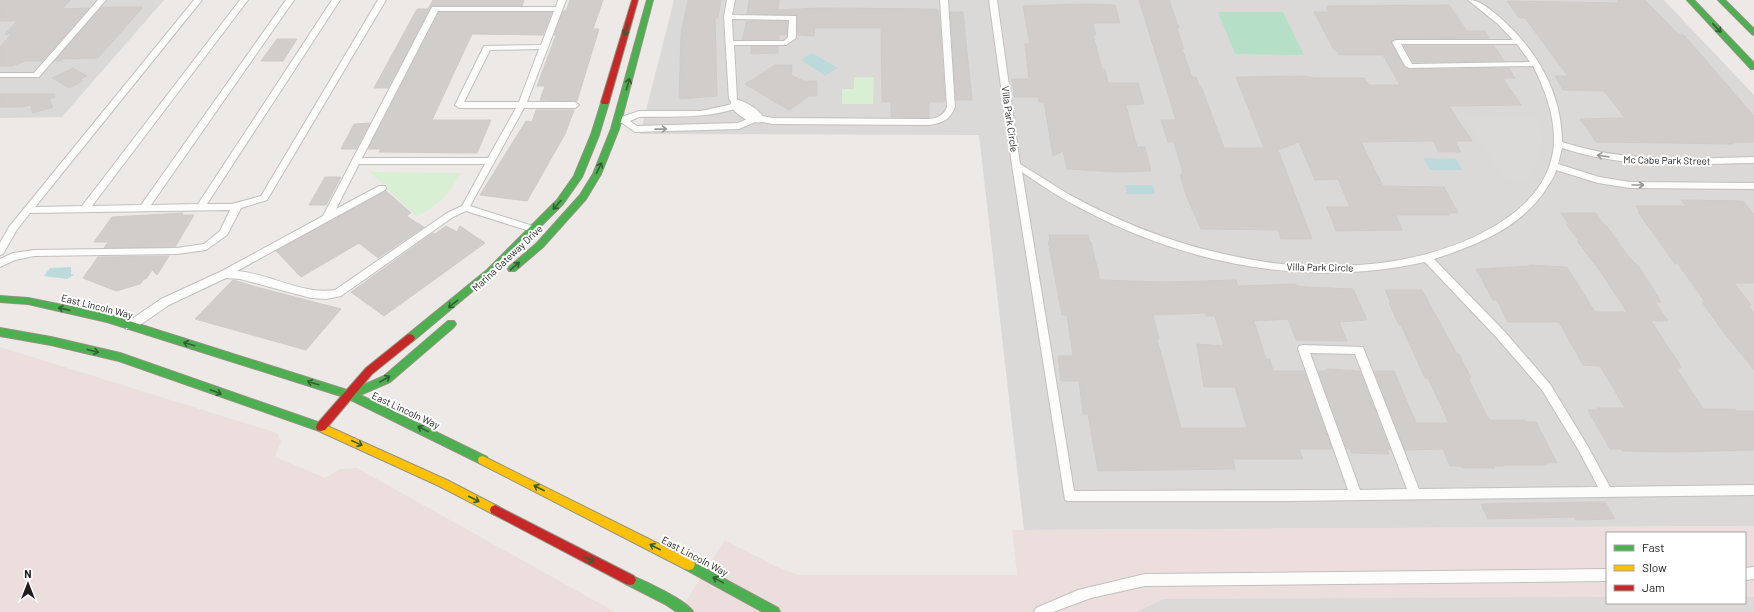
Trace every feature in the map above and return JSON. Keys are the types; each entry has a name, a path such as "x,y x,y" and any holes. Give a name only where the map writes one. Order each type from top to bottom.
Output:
{"street":[{"name":"Marina Gateway Drive","path":"321,427 369,371 490,272 560,202 578,177 599,120 635,0"},
{"name":"Marina Gateway Drive","path":"506,274 540,245 586,191 606,154 621,121 650,0"},
{"path":"1690,0 1754,67"},
{"path":"1720,0 1754,33"},
{"path":"738,104 756,118"},
{"name":"East Lincoln Way","path":"0,300 28,301 107,318 350,395 424,430 689,564 774,612"},
{"name":"Marina Gateway Drive","path":"350,395 387,379 459,317"},
{"path":"0,332 44,340 120,358 321,427 443,483 669,600 687,612"}],"lane":[{"path":"0,76 36,75 102,0"},
{"path":"0,252 12,229 198,0"},
{"path":"85,210 244,0"},
{"path":"143,209 290,0"},
{"path":"200,208 336,0"},
{"path":"28,210 200,208 237,206 264,198 382,0"},
{"path":"225,274 240,275 311,294 326,295 338,293 450,215 465,208 522,104 562,0"},
{"path":"599,120 621,121 637,114 715,112 738,104 733,99 728,17 731,0"},
{"path":"621,121 635,129 681,129 739,126 756,118 773,121 929,122 942,120 949,116 951,107 944,0"},
{"name":"Villa Park Circle","path":"993,0 1016,165 1064,196 1107,219 1166,242 1210,255 1295,269 1374,267 1427,258 1467,244 1517,217 1533,202 1544,187 1553,166 1558,144 1554,106 1543,77 1536,64 1520,42 1472,0"},
{"path":"327,217 435,9 558,9"},
{"path":"728,17 793,18 792,38 786,43 730,43"},
{"path":"1520,42 1396,42 1409,66 1536,64"},
{"path":"544,47 487,48 459,105 575,104"},
{"path":"715,112 718,120 718,128"},
{"path":"681,129 683,114"},
{"name":"Mc Cabe Park Street","path":"1558,144 1574,150 1620,159 1645,161 1754,160"},
{"path":"356,161 491,161"},
{"path":"1016,165 1069,496 1356,495 1754,490"},
{"path":"1553,166 1598,180 1630,185 1754,186"},
{"path":"130,326 165,302 225,274 382,188"},
{"path":"0,263 13,257 34,253 177,251 206,247 224,233 237,206"},
{"path":"465,208 549,235"},
{"path":"1427,258 1501,335 1546,387 1583,448 1606,491"},
{"path":"1356,495 1303,349 1359,350 1415,494"},
{"path":"1040,612 1065,599 1105,588 1145,580 1606,575"}],"shaded area":[{"path":"0,0 164,0 62,117 0,118"},
{"path":"674,0 1664,0 1754,95 1754,526 1024,530 979,135 640,134"},
{"path":"1464,116 1534,116 1543,129 1541,148 1528,182 1505,181"},
{"path":"0,347 277,433 281,441 275,457 325,478 340,469 357,468 615,612 0,612"},
{"path":"1754,526 1754,612 679,612 725,540 777,567 799,575 1017,575 1012,530"},
{"path":"1606,597 1606,604 1746,604 1746,597 1754,597 1754,612 1136,612 1164,599"}],"green space":[{"path":"1218,12 1283,12 1304,55 1235,54"},
{"path":"854,77 874,77 873,104 842,104 842,89 854,89"},
{"path":"370,172 461,173 438,203 417,217"}],"water":[{"path":"812,53 838,68 825,76 801,60"},
{"path":"1423,158 1456,159 1463,170 1430,170"},
{"path":"1125,185 1153,185 1155,194 1127,194"},
{"path":"71,267 71,274 74,275 67,279 44,276 50,268"}],"building":[{"path":"0,0 71,0 62,9 89,8 42,61 25,61 12,66 0,66 0,47 11,34 5,34 17,21 0,21"},
{"path":"433,0 524,0 522,6 432,6 388,88 374,88 417,9 428,9"},
{"path":"570,0 603,0 593,29 599,29 577,101 540,100 545,86 537,86 556,35 554,35 563,11 566,11"},
{"path":"688,0 721,0 718,18 715,18 717,96 679,99 681,34"},
{"path":"749,0 779,0 778,10 821,8 937,9 939,13 945,100 943,102 929,102 929,118 891,117 891,102 882,102 881,28 815,28 814,36 798,35 797,15 747,14"},
{"path":"1139,0 1169,0 1179,28 1177,28 1184,49 1182,49 1192,77 1196,77 1199,86 1201,86 1224,148 1264,148 1236,77 1305,76 1314,78 1364,78 1369,85 1400,85 1383,55 1339,55 1336,50 1334,50 1314,12 1329,12 1326,6 1449,5 1467,31 1484,31 1489,38 1395,39 1391,43 1404,67 1409,70 1509,68 1515,78 1503,78 1521,105 1449,106 1472,141 1455,141 1461,152 1439,152 1433,141 1361,142 1383,186 1444,187 1458,213 1449,213 1450,215 1396,215 1402,230 1336,231 1327,207 1350,207 1338,179 1315,180 1299,142 1278,150 1312,239 1281,239 1278,230 1201,229 1186,195 1180,175 1182,175 1182,169 1174,142 1168,142 1161,120 1176,120"},
{"path":"1617,0 1645,0 1679,35 1684,35 1754,116 1754,142 1732,143 1733,144 1596,142 1580,119 1625,118 1604,91 1563,90 1555,76 1568,76 1525,18 1519,18 1507,1 1619,3"},
{"path":"1082,4 1115,5 1120,23 1093,23 1096,35 1093,35 1102,69 1105,69 1108,83 1138,83 1144,104 1126,105 1137,147 1145,147 1151,171 1118,172 1067,169 1063,151 1053,156 1044,102 1039,102 1038,97 1014,97 1012,79 1029,79 1025,44 1030,44 1023,6"},
{"path":"143,7 98,58 59,59 62,61 55,61 101,8"},
{"path":"439,12 552,12 543,35 472,34 432,120 491,120 477,153 379,152 381,149 368,149"},
{"path":"950,12 963,12 972,100 956,100"},
{"path":"747,21 787,21 787,35 779,35 779,40 742,40"},
{"path":"277,39 297,39 283,61 261,61"},
{"path":"752,46 778,46 778,53 751,54"},
{"path":"1404,46 1494,46 1504,61 1413,62"},
{"path":"775,65 792,65 791,75 803,81 817,81 817,96 809,96 789,110 745,84"},
{"path":"73,68 87,76 80,79 83,81 69,88 52,78"},
{"path":"0,94 55,94 55,97 49,99 53,107 33,113 30,105 22,107 0,107"},
{"path":"536,110 574,110 565,134 527,201 480,195 526,121 532,122"},
{"path":"370,123 356,149 341,149 354,124"},
{"path":"325,177 341,177 326,205 309,205"},
{"path":"386,191 411,213 406,216 424,227 378,258 359,243 301,277 276,251"},
{"path":"1681,200 1743,201 1754,215 1754,283 1734,283 1751,305 1748,305 1754,313 1754,370 1721,329 1702,302 1705,302 1699,293 1678,264 1675,264 1638,212 1640,212 1636,206 1686,206"},
{"path":"183,213 182,215 194,215 175,247 104,248 108,242 94,242 112,217"},
{"path":"1561,213 1596,213 1604,225 1606,225 1628,256 1640,268 1661,302 1655,302 1668,321 1651,321 1682,368 1676,368 1703,409 1735,409 1737,411 1754,411 1754,450 1676,452 1622,451 1621,449 1610,449 1588,410 1598,410 1597,408 1625,408 1600,366 1583,365 1559,322 1508,322 1497,300 1493,300 1476,269 1530,266 1529,265 1567,267 1595,312 1627,312 1600,271 1577,241 1579,241 1566,224 1569,224"},
{"path":"446,226 457,232 460,226 485,243 384,316 351,292 433,233 435,234"},
{"path":"1049,235 1088,235 1100,280 1163,282 1236,280 1238,286 1296,284 1296,286 1306,287 1353,289 1367,320 1339,322 1347,341 1296,340 1288,319 1254,321 1266,359 1270,359 1273,371 1304,371 1332,449 1299,449 1303,459 1233,459 1235,469 1098,471 1088,414 1083,414 1079,381 1061,381 1058,356 1073,356 1067,315 1062,315 1048,241 1050,241","holes":["1205,313 1206,316 1215,316 1224,346 1197,344 1204,387 1235,387 1247,428 1181,428 1157,339 1159,339 1153,315"]},
{"path":"169,256 157,275 152,270 146,279 144,279 140,284 116,291 83,278 98,257"},
{"path":"233,280 341,309 306,350 195,319"},
{"path":"1385,290 1422,290 1457,354 1459,354 1471,378 1468,378 1489,420 1525,420 1526,422 1536,422 1557,463 1546,463 1547,465 1493,466 1495,468 1462,468 1461,466 1450,466 1443,449 1405,450 1374,371 1394,371 1416,423 1449,423 1428,378 1425,378 1401,325 1399,325"},
{"path":"1326,369 1360,371 1390,450 1387,450 1389,454 1352,453 1350,449 1347,449 1318,371 1326,371"},
{"path":"1605,502 1615,519 1576,520 1574,517 1488,519 1481,504"}],"traffic: fast":[{"path":"512,269 540,245 583,197 597,174 615,129 650,0"},
{"path":"1690,0 1754,67"},
{"path":"1721,0 1754,33"},
{"path":"410,338 490,272 560,202 578,177 595,135 605,102"},
{"path":"0,299 28,301 107,318 350,395 483,460"},
{"path":"353,394 387,379 451,324"},
{"path":"0,332 51,341 120,357 325,429"},
{"path":"689,565 774,612"},
{"path":"630,580 669,600 687,612"}],"traffic: slow":[{"path":"325,429 443,483 495,510"},
{"path":"483,460 689,565"}],"traffic: jam":[{"path":"605,102 635,0"},
{"path":"321,427 369,371 410,338"},
{"path":"495,510 630,580"}]}
